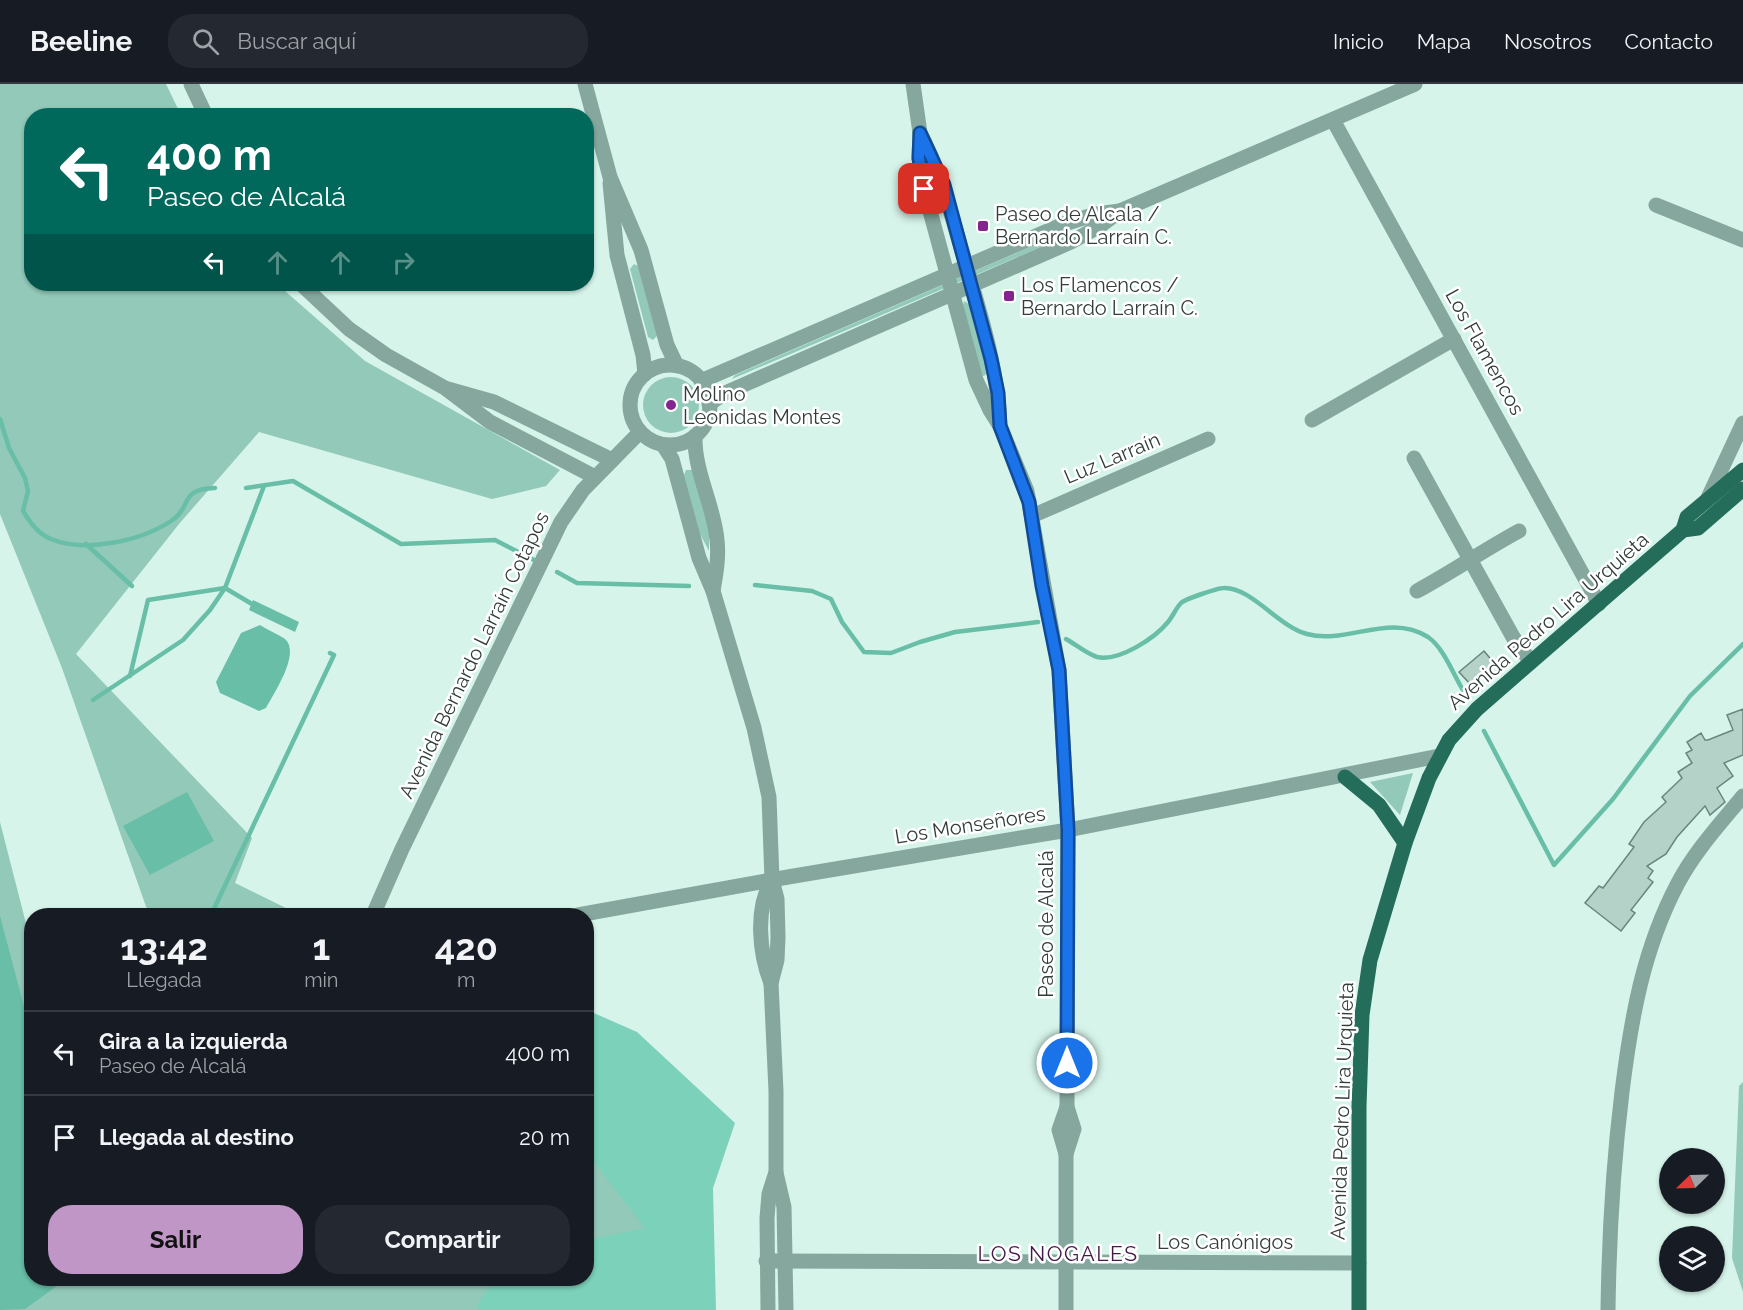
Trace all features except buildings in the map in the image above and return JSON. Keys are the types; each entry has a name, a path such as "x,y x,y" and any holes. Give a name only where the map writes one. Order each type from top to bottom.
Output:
{"main road":[{"name":"Avenida Pedro Lira Urquieta","path":"1359,1310 1359,1107 1364,998 1370,960 1405,843 1439,756 1460,725 1683,530 1687,517 1743,470"},
{"name":"Avenida Pedro Lira Urquieta","path":"1683,530 1698,528 1743,489"},
{"path":"1345,777 1379,804 1405,843"}],"street":[{"path":"191,84 202,108"},
{"path":"585,84 591,108"},
{"name":"Paseo de Alcalá","path":"913,84 920,133 921,174 976,380 1000,426 1027,491 1042,586 1059,670 1068,830 1067,1107 1074,1129 1066,1154 1066,1310"},
{"path":"700,381 1080,218 1120,211 1415,84"},
{"path":"594,117 610,177 641,250 667,345 677,366"},
{"name":"Los Flamencos","path":"1333,120 1599,604"},
{"name":"Paseo de Alcalá","path":"920,133 944,185 972,286 995,376 1000,426"},
{"path":"610,177 617,255 643,355 645,375"},
{"path":"1656,205 1743,240"},
{"path":"710,404 725,393 1071,242 1100,226 1120,211"},
{"path":"308,291 358,336 386,355 445,388 490,422 596,477"},
{"path":"838,321 846,341"},
{"path":"1312,420 1454,339"},
{"path":"677,366 690,371 700,381 710,404 706,422 695,436 680,444 663,445 640,432 632,418 630,402 635,387 645,375 660,367 677,366"},
{"path":"445,388 494,402 612,460"},
{"path":"1707,498 1743,423"},
{"name":"Avenida Bernardo Larraín Cotapos","path":"376,908 402,849 557,530 574,502 640,432"},
{"path":"695,436 696,453 717,538 717,566 713,591"},
{"name":"Luz Larraín","path":"1032,516 1208,439"},
{"path":"663,445 672,459 699,558 713,591 761,752 771,817 772,880 777,899 778,937 777,960 771,983 776,1091 776,1172 784,1207 786,1310"},
{"path":"1414,458 1513,637 1532,662"},
{"path":"1417,591 1519,531"},
{"name":"Los Monseñores","path":"594,912 1068,830 1345,777 1439,756"},
{"path":"1608,1310 1611,1217 1619,1115 1629,1035 1641,975 1663,913 1680,879 1699,850 1742,802"},
{"path":"381,898 386,908"},
{"path":"768,1310 766,1261 768,1206 776,1172"},
{"name":"Los Canónigos","path":"766,1261 1359,1263"}],"shaded area":[{"path":"0,84 166,84 178,108 24,108 24,291 285,291 365,361 560,470 546,486 492,499 259,432 179,524 76,654 252,838 235,883 286,908 147,908 62,668 0,514"},
{"path":"1046,240 1048,244 732,379 735,375"},
{"path":"634,264 638,266 657,336 653,340 648,337 630,269"},
{"path":"964,301 969,304 987,373 984,376 981,375 963,305"},
{"path":"671,377 682,379 691,385 697,394 699,405 697,416 691,425 682,431 671,433 660,431 651,425 645,416 643,405 645,394 651,385 660,379"},
{"path":"686,470 692,470 709,526 709,551 700,534 684,475"},
{"path":"253,600 299,622 295,632 249,610"},
{"path":"260,625 285,639 289,645 290,654 275,693 266,708 259,711 220,693 216,682 241,633"},
{"path":"1413,773 1400,815 1370,782"},
{"path":"187,792 214,841 150,875 123,826"},
{"path":"0,822 24,916 24,1286 594,1286 594,1072 629,1091 665,1310 0,1310"},
{"path":"0,916 24,1007 24,1286 57,1286 25,1309 0,1310"},
{"path":"594,1013 637,1032 735,1123 713,1188 716,1310 479,1310 478,1304 490,1286 594,1286 594,1239 645,1228 594,1162"},
{"path":"1743,1082 1743,1292 1732,1258 1739,1086"}],"waterway":[{"path":"0,419 9,448 25,478 28,491 23,511 38,531 51,539 80,545 96,545 129,539 171,521 178,516 187,500 196,492 215,488"},
{"path":"246,488 293,481 401,544 495,540 534,560"},
{"path":"93,700 183,640 210,610 225,588 264,486"},
{"path":"86,544 132,586"},
{"path":"557,572 577,583 689,586"},
{"path":"755,585 812,591 831,599 842,622 864,652 891,653 955,632 1038,622"},
{"path":"130,676 148,600 225,588 252,604"},
{"path":"1066,639 1097,657 1116,656 1155,635 1184,601 1215,590 1234,589 1255,600 1286,624 1307,634 1337,636 1383,628 1413,630 1434,642 1463,690"},
{"path":"1484,731 1554,865 1613,799 1690,696 1743,644"},
{"path":"214,908 334,655 330,653"}],"place":[{"name":"Paseo de Alcala / Bernardo Larraín C.","path":"983,226"},
{"name":"Los Flamencos / Bernardo Larraín C.","path":"1009,296"},
{"name":"Molino Leonidas Montes","path":"671,405"}],"district":[{"name":"LOS NOGALES","path":"1058,1254"}],"route":[{"path":"924,189 919,158 920,133 944,185 991,359 998,393 1000,426 1027,491 1042,586 1059,670 1068,830 1067,1063"}]}
